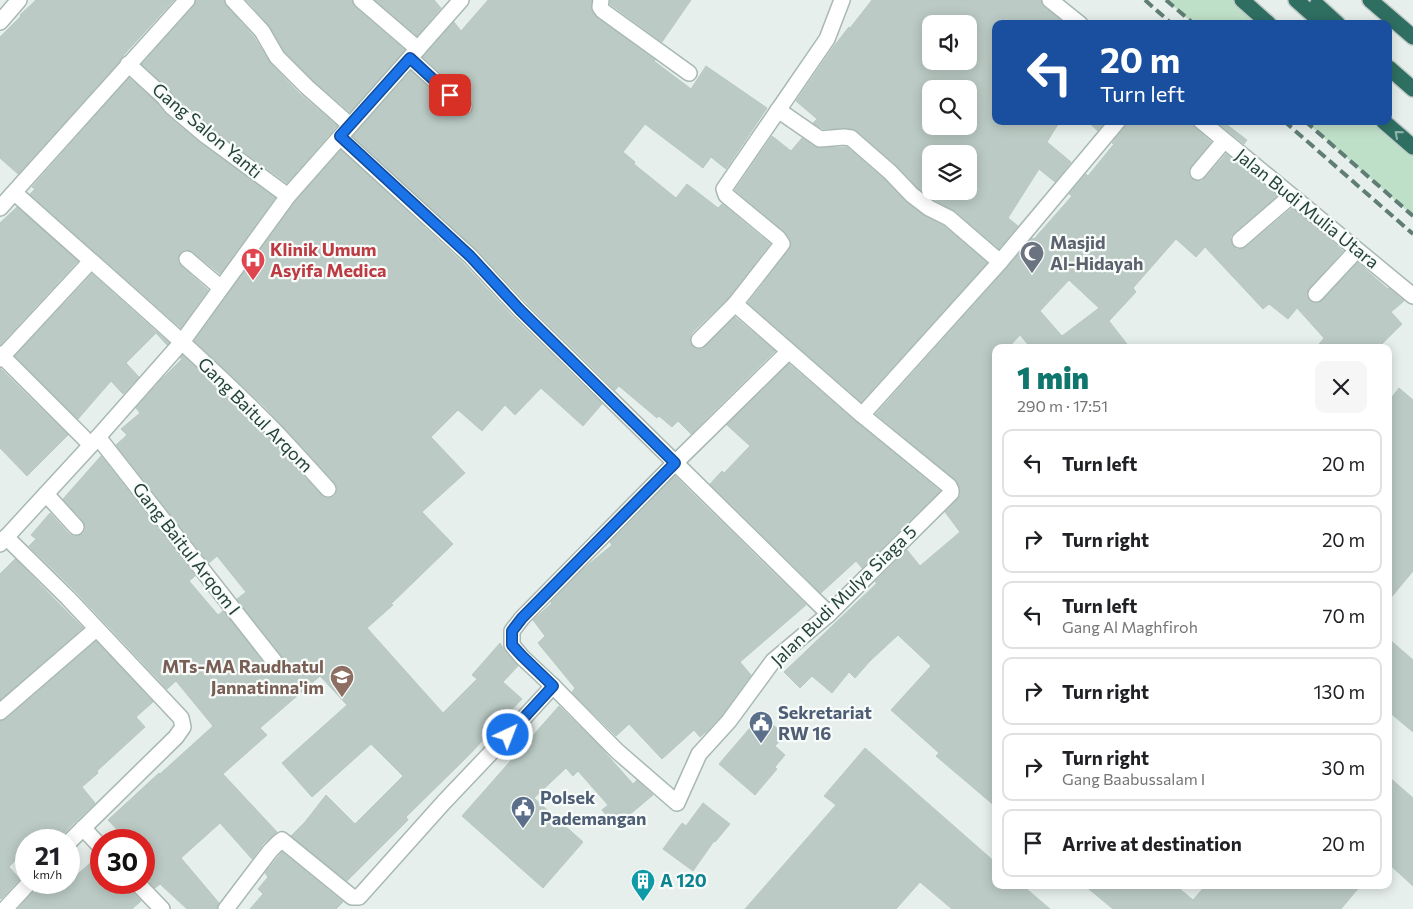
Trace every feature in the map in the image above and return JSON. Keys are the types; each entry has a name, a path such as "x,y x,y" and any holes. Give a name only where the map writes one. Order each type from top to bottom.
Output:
{"highway":[{"path":"1242,0 1265,20"},
{"path":"1296,0 1318,20"},
{"path":"1311,0 1334,20"},
{"path":"1370,0 1413,37"},
{"path":"1392,71 1413,89"},
{"path":"1392,84 1413,102"},
{"path":"1387,125 1413,148"}],"street":[{"path":"0,208 187,0"},
{"path":"233,0 262,32 277,57 345,131 470,256 520,310 829,614"},
{"path":"361,0 464,107"},
{"path":"90,836 82,828 176,737 183,727 181,718 68,598 2,540 95,441 182,342 288,196 461,0"},
{"path":"601,0 600,7 604,11 689,74"},
{"path":"700,340 735,304 782,244 778,238 726,195 724,188 827,39 842,0"},
{"path":"1050,0 1075,20"},
{"path":"0,22 10,3"},
{"name":"Gang Salon Yanti","path":"128,64 164,97 172,107 205,135 288,196"},
{"path":"778,110 820,139 851,138 890,172 912,195 929,208 949,218 1000,262"},
{"path":"735,304 862,415 1000,262 1115,125"},
{"name":"Jalan Budi Mulia Utara","path":"1206,125 1413,296"},
{"path":"1198,172 1224,140"},
{"name":"Gang Baitul Arqom","path":"15,192 182,342 259,415 328,489"},
{"path":"1240,240 1291,196"},
{"path":"1316,294 1357,250"},
{"path":"187,259 222,288"},
{"path":"1,356 91,261"},
{"path":"226,909 270,851 282,840 352,896 359,897 444,802 553,686 512,645 512,631 522,618 675,463 790,352"},
{"name":"Gang Baitul Arqom I","path":"1,356 95,441 274,661"},
{"name":"Jalan Budi Mulya Siaga 5","path":"553,686 617,751 677,803 699,754 729,721 773,662 829,614 950,493 949,486 862,415"},
{"path":"46,494 76,527"},
{"path":"0,712 96,629"},
{"path":"5,909 19,894"},
{"path":"148,894 162,909"}],"green space":[{"path":"1166,0 1242,0 1264,20 1189,20"},
{"path":"1310,125 1388,125 1413,147 1413,216"}],"building":[{"path":"36,0 174,0 18,174 0,158 0,37"},
{"path":"196,0 224,0 226,6 254,37 270,63 300,94 337,126 287,183 211,128 142,64 194,6"},
{"path":"246,0 352,0 355,7 405,50 350,112 313,80 284,51 269,25"},
{"path":"375,0 434,0 441,8 417,36"},
{"path":"488,0 592,0 592,12 597,18 691,89 706,66 767,108 726,169 711,157 703,168 645,124 623,152 635,162 634,164 676,198 687,184 718,208 722,204 770,244 728,298 692,333 690,342 693,347 702,349 735,317 775,351 691,434 678,421 672,427 659,416 657,418 619,386 615,390 527,303 476,249 353,136 411,71 458,114 466,116 471,114 473,105 471,100 423,57 454,22 461,31"},
{"path":"610,0 691,0 662,42 610,4"},
{"path":"872,0 1041,0 1044,7 1060,20 992,20 992,125 1058,125 1047,142 1071,162 1055,182 1039,169 1008,218 1018,226 999,249 955,211 934,200 977,200 977,145 922,145 922,191 857,131 845,128 823,129 813,123 817,119 796,101 834,46"},
{"path":"129,78 157,103 166,114 199,142 275,198 220,274 193,252 184,250 180,253 178,262 181,266 208,290 181,328 30,194 35,189 32,187"},
{"path":"1091,125 1103,125 1098,131"},
{"path":"1126,125 1194,125 1211,142 1191,166 1189,175 1192,179 1202,181 1226,154 1277,196 1231,236 1231,241 1236,249 1246,247 1292,208 1343,251 1309,288 1307,296 1309,300 1314,303 1322,301 1358,263 1404,301 1391,312 1402,324 1382,344 1319,344 1324,338 1297,308 1288,319 1269,304 1263,309 1205,247 1196,257 1176,239 1133,288 1136,292 1109,321 1127,344 1028,344 1020,335 1012,344 992,344 992,804 936,756 939,753 891,710 931,666 898,635 855,678 849,672 832,693 812,676 800,688 784,672 877,583 875,582 907,550 920,566 960,532 945,512 960,496 957,481 876,414 1032,238 1034,239 1072,196 1069,194 1086,174 1088,176 1114,144 1112,143","holes":["1069,280 1099,308 1062,336 1040,311"]},
{"path":"1221,125 1227,125 1247,140 1244,144"},
{"path":"772,136 791,151 802,138 815,147 820,148 847,147 884,179 906,202 925,216 944,226 987,263 861,402 748,303 791,245 790,239 784,231 735,190"},
{"path":"341,150 463,263 513,317 602,404 583,426 541,388 515,415 505,405 482,431 458,410 431,437 465,473 422,512 453,544 391,604 393,605 367,628 443,713 477,679 472,675 500,643 518,666 503,682 522,699 406,817 408,820 347,881 291,836 305,822 326,795 355,824 403,776 371,744 312,797 282,763 347,705 320,676 260,728 267,735 223,774 277,832 263,844 252,859 220,823 181,858 219,903 217,909 187,909 160,884 155,888 155,829 117,829 108,820 213,726 176,681 167,689 75,591 29,546 36,539 31,535 50,513 69,534 78,536 83,534 85,526 83,521 63,499 101,456 195,576 189,581 218,615 223,611 267,667 271,670 280,668 283,664 281,655 237,599 246,592 217,556 209,563 116,445 127,435 121,429 140,413 136,408 182,359 180,358 183,355 261,430 321,495 325,498 335,496 337,487 335,483 301,445 265,407 194,341 295,202"},
{"path":"17,207 78,261 0,345 0,223"},
{"path":"92,274 169,343 167,345 156,333 126,363 139,377 123,394 111,381 78,419 15,356"},
{"path":"789,364 940,491 862,568 856,561 821,593 710,484 722,471 724,473 750,446 727,425"},
{"path":"0,368 68,435 27,476 0,448"},
{"path":"1399,388 1413,400 1413,571 1392,596 1392,397"},
{"path":"675,476 806,605 740,662 751,675 722,715 700,737 694,730 662,759 629,724 616,736 572,692 575,688 538,643 545,636 533,620 552,603 583,569 612,545 610,542"},
{"path":"15,559 83,628 0,700 0,574"},
{"path":"96,641 153,702 136,717 145,727 82,787 95,803 68,829 15,829 15,861 9,867 15,874 15,884 1,899 0,721 6,719"},
{"path":"1392,642 1413,660 1413,732 1392,714"},
{"path":"559,706 602,749 633,784 637,780 653,795 616,826 602,810 608,805 578,771 573,776 566,768 534,798 583,842 543,888 462,816"},
{"path":"761,715 785,735 775,746 785,755 775,767 777,769 755,795 719,764"},
{"path":"865,748 992,859 992,889 1027,889 1050,909 952,909 920,882 896,909 745,909 836,805 824,796"},
{"path":"1392,780 1413,798 1413,886 1392,867"},
{"path":"703,803 730,824 714,841 693,871 663,849 682,823 686,826"},
{"path":"282,852 343,902 336,909 250,909 263,894 258,889 268,877 265,873"},
{"path":"90,863 90,894 135,894 141,901 132,909 18,909 31,894 80,894 80,872"},
{"path":"1089,889 1180,889 1193,900 1203,889 1358,889 1341,909 1113,909"}],"railway":[{"path":"1145,0 1168,20"},
{"path":"1166,0 1189,20"},
{"path":"1289,125 1413,234"},
{"path":"1310,125 1413,216"}],"place":[{"name":"Masjid Al-Hidayah","path":"1032,274"},
{"name":"Klinik Umum Asyifa Medica","path":"253,281"},
{"name":"MTs-MA Raudhatul Jannatinna'im","path":"342,698"},
{"name":"Sekretariat RW 16","path":"761,744"},
{"name":"Polsek Pademangan","path":"523,829"},
{"name":"A 120","path":"643,902"}],"route":[{"path":"450,95 410,58 340,136 470,256 520,310 675,463 522,618 512,631 512,645 553,686 508,735"}]}
